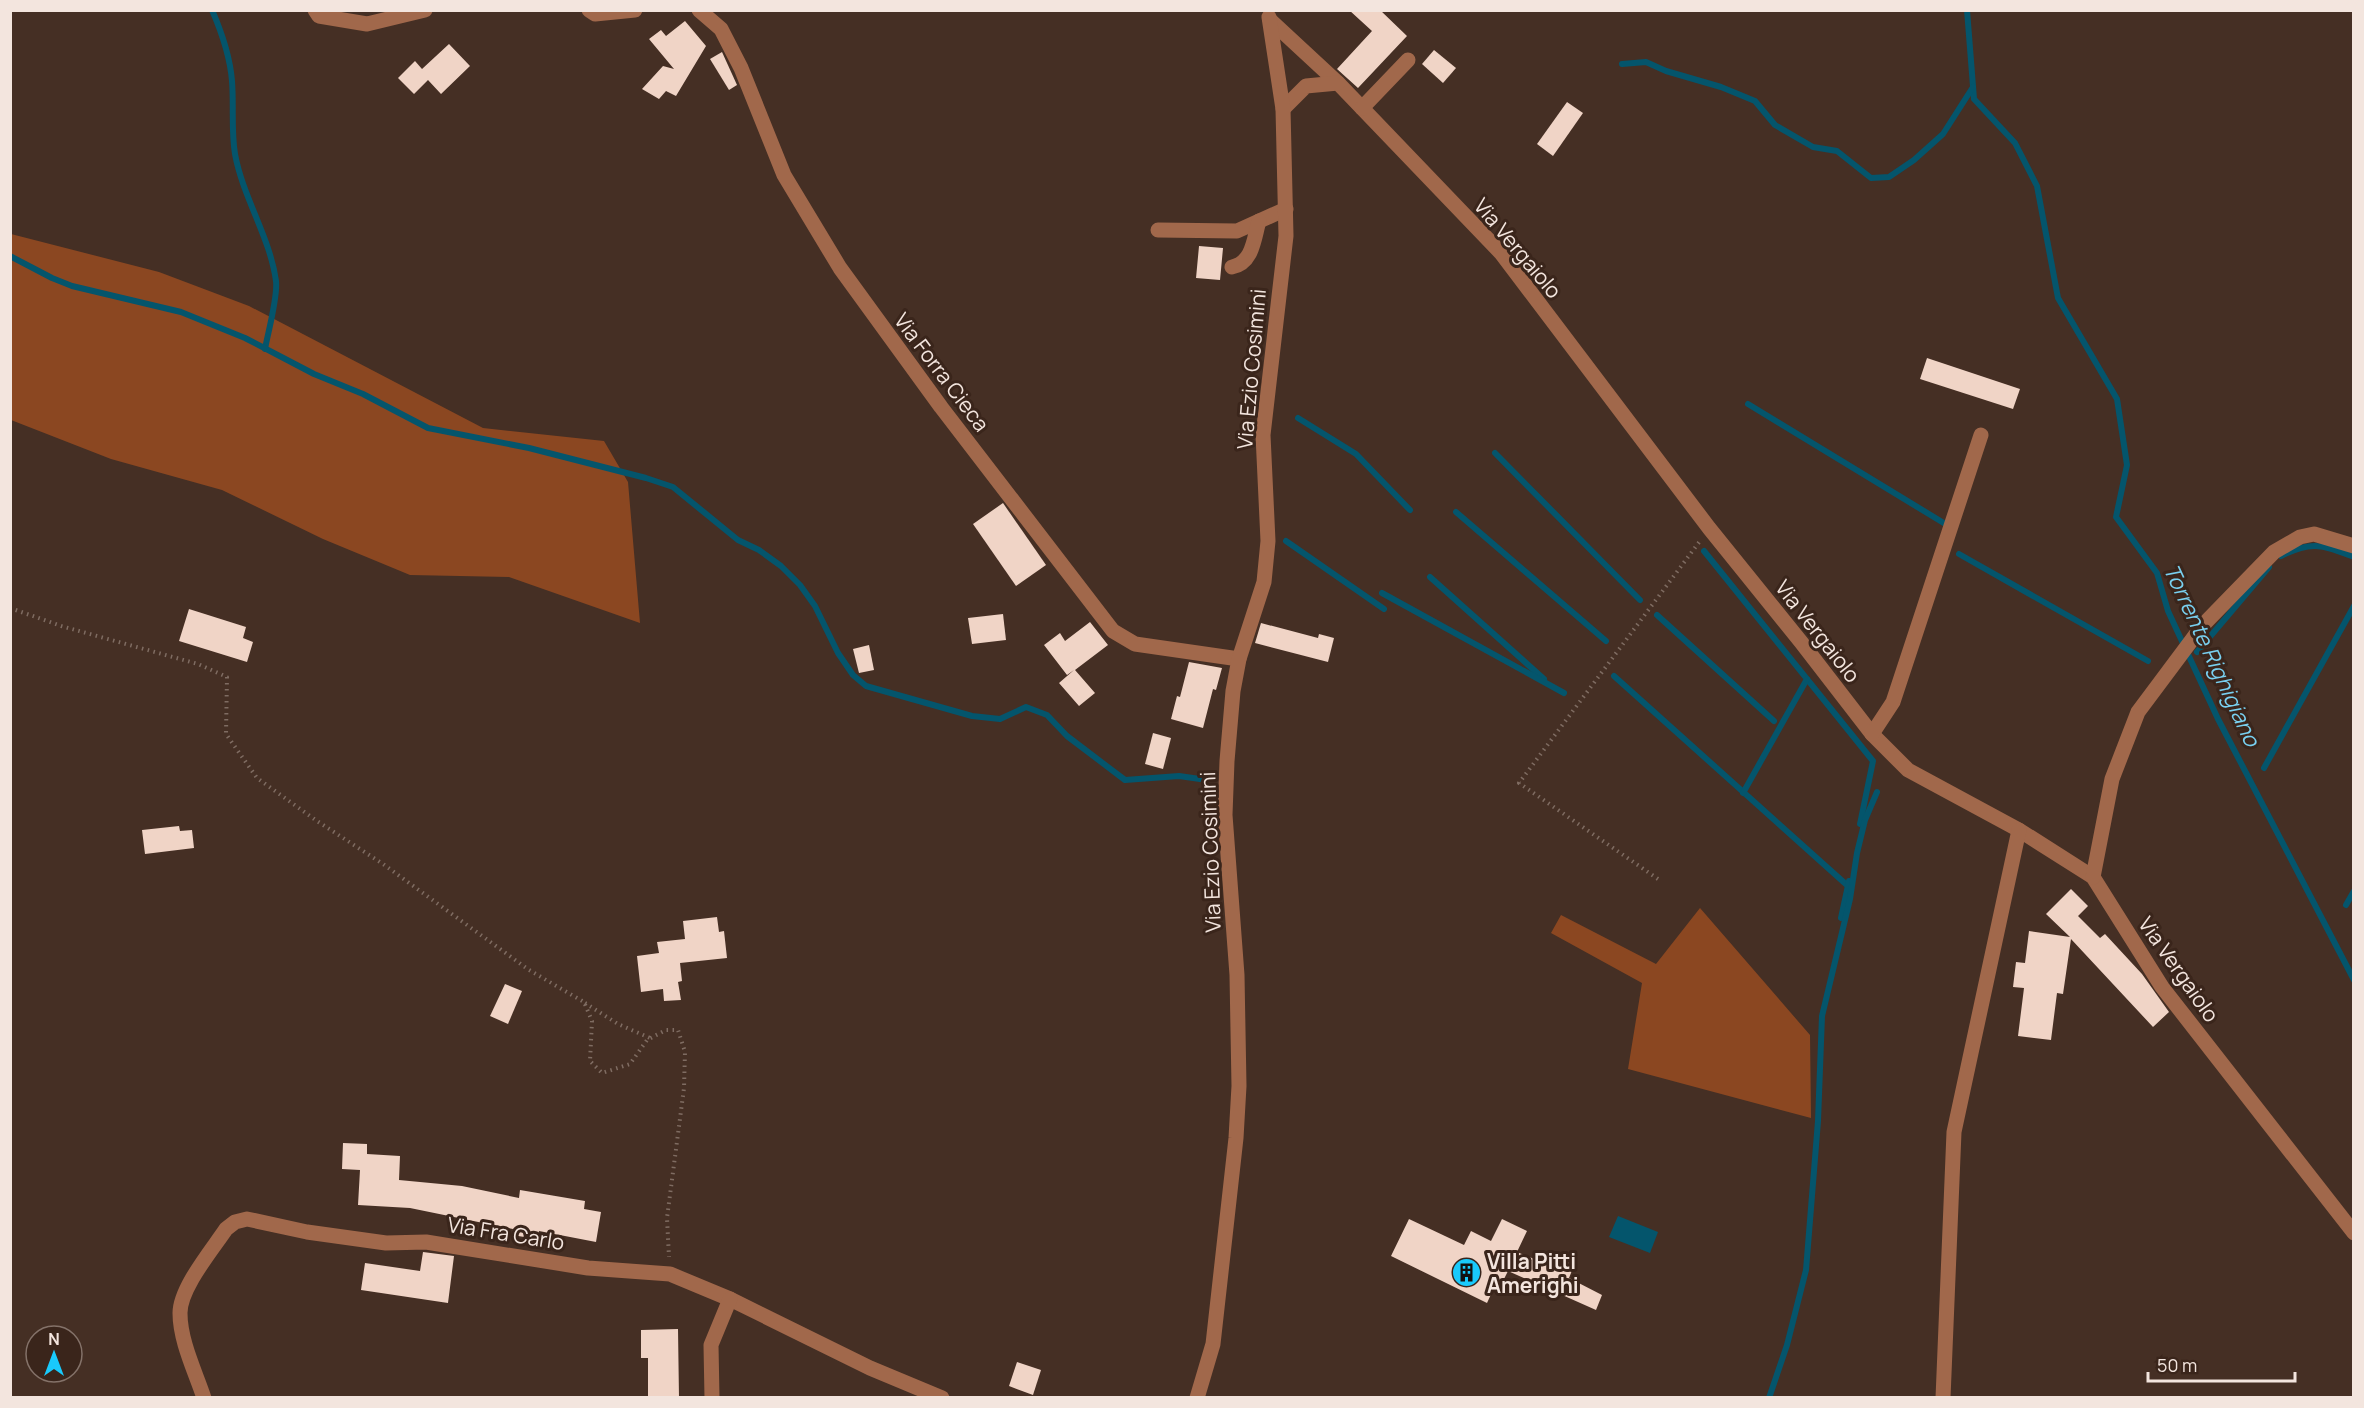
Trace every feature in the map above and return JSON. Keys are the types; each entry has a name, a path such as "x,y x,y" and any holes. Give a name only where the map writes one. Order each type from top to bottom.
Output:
{"street":[{"path":"315,10 319,16 367,24 425,10"},
{"path":"589,10 595,14 635,10"},
{"name":"Via Forra Cieca","path":"699,10 721,29 741,68 784,175 840,268 948,416 1113,631 1136,644 1239,659"},
{"name":"Via Ezio Cosimini","path":"1197,1398 1213,1344 1236,1138 1239,1086 1237,975 1225,814 1233,691 1239,659 1264,582 1268,541 1263,435 1286,236 1283,109 1269,15"},
{"name":"Via Vergaiolo","path":"1269,15 1338,83 1501,253 1709,528 1802,642 1872,734 1908,770 2019,830 2093,877 2162,987 2354,1233"},
{"path":"1362,108 1408,60"},
{"path":"1283,109 1306,86 1338,83"},
{"path":"1158,230 1237,231 1286,209"},
{"path":"1232,267 1240,265 1247,258 1259,221"},
{"path":"1872,734 1893,702 1982,435"},
{"path":"2093,877 2112,779 2138,712 2203,625 2274,552 2300,537 2314,534 2354,546"},
{"path":"1942,1398 1954,1132 2019,830"},
{"name":"Via Fra Carlo","path":"204,1398 185,1342 180,1313 189,1285 226,1228 235,1222 247,1219 307,1232 386,1243 426,1242 588,1268 670,1274 730,1299 870,1368 942,1398"},
{"path":"712,1398 711,1346 730,1299"}],"path":[{"path":"1658,879 1519,783 1709,528"},
{"path":"10,608 61,626 198,664 227,677 226,734 257,778 383,864 529,970 618,1024 650,1039"},
{"path":"584,1002 592,1021 590,1061 602,1073 630,1064 650,1039 666,1030 678,1030 685,1052 684,1088 667,1218 670,1274"}],"shaded area":[{"path":"11,234 159,272 249,306 483,428 604,441 628,482 640,623 509,577 410,575 323,539 222,490 111,459 11,420"},
{"path":"1700,908 1810,1035 1811,1118 1628,1069 1642,983 1551,933 1561,915 1656,964"}],"water":[{"path":"1618,1216 1658,1232 1650,1253 1609,1237"}],"building":[{"path":"1349,10 1380,10 1407,36 1358,88 1337,69 1372,31"},
{"path":"685,21 706,46 676,96 666,91 659,99 642,89 663,66 674,69 649,39 661,30 666,36"},
{"path":"449,44 470,66 441,94 428,80 414,94 398,78 415,61 422,69"},
{"path":"1434,50 1456,68 1443,83 1422,64"},
{"path":"722,52 737,85 729,90 710,59"},
{"path":"1567,102 1583,113 1553,156 1537,144"},
{"path":"1199,246 1223,248 1220,280 1196,278"},
{"path":"1927,358 2020,389 2013,409 1920,379"},
{"path":"1003,503 1046,565 1016,586 973,524"},
{"path":"189,609 246,627 243,638 253,642 247,662 179,641"},
{"path":"1003,614 1006,640 972,644 968,618"},
{"path":"1090,622 1108,645 1075,670 1095,693 1079,706 1059,683 1074,670 1067,675 1044,645 1060,633 1065,641"},
{"path":"1261,623 1318,638 1319,634 1334,638 1328,662 1255,643"},
{"path":"869,645 874,670 859,673 853,649"},
{"path":"1189,662 1222,668 1216,690 1213,689 1203,728 1171,719 1177,696 1180,697"},
{"path":"1153,733 1171,738 1163,769 1145,764"},
{"path":"179,826 180,831 192,830 194,848 145,854 142,830"},
{"path":"2071,889 2088,906 2078,916 2100,938 2105,934 2142,974 2169,1012 2153,1027 2071,939 2063,994 2057,993 2051,1040 2018,1036 2024,988 2013,987 2016,962 2025,963 2029,931 2070,937 2046,914"},
{"path":"717,917 719,932 724,931 727,958 680,963 682,981 678,982 681,1000 664,1001 663,989 641,992 637,956 659,953 657,942 685,939 683,921"},
{"path":"505,984 522,991 508,1024 490,1016"},
{"path":"343,1143 367,1144 367,1154 400,1156 399,1180 462,1186 519,1198 520,1190 585,1201 584,1209 601,1212 596,1242 539,1231 537,1239 512,1235 513,1229 410,1208 358,1205 360,1170 342,1169"},
{"name":"Villa Pitti Amerighi","path":"1409,1219 1464,1245 1471,1231 1491,1241 1502,1219 1527,1231 1517,1252 1556,1268 1561,1258 1575,1263 1569,1278 1602,1295 1596,1310 1508,1271 1497,1293 1493,1290 1487,1303 1391,1256"},
{"path":"423,1252 454,1256 448,1303 361,1290 365,1263 420,1271"},
{"path":"678,1329 679,1398 648,1398 648,1358 641,1358 641,1330"},
{"path":"1017,1362 1041,1370 1033,1395 1009,1386"}],"waterway":[{"path":"212,10 225,45 231,72 235,154 244,186 268,249 276,281 274,305 265,349"},
{"name":"Torrente Righigiano","path":"1967,10 1974,99 2015,143 2037,186 2058,298 2117,399 2127,465 2116,517 2157,573 2168,611 2218,719 2354,980"},
{"path":"1622,64 1646,62 1755,101 1775,125 1813,147 1837,151 1871,178 1889,177 1914,160 1943,134 1973,87"},
{"path":"10,256 72,286 181,312 245,338 314,374 363,394 428,428 529,448 673,487 738,540 759,550 781,566 800,585 815,606 838,653 853,675 866,686 972,716 1000,719 1026,707 1047,715 1067,736 1125,780 1179,776 1200,779"},
{"path":"1748,404 1947,525"},
{"path":"1298,418 1356,454 1410,510"},
{"path":"1495,453 1640,600"},
{"path":"1456,512 1606,641"},
{"path":"1286,541 1384,609"},
{"path":"2281,556 2301,548 2317,546 2354,557"},
{"path":"1704,551 1873,761 1860,824"},
{"path":"1959,554 2148,661"},
{"path":"2197,652 2269,567"},
{"path":"1430,577 1544,679"},
{"path":"1382,593 1564,693"},
{"path":"2264,768 2354,606"},
{"path":"1657,615 1774,721"},
{"path":"1614,676 1848,886"},
{"path":"1743,793 1807,679"},
{"path":"1769,1398 1787,1345 1806,1270 1818,1121 1822,1016 1850,899 1865,820 1877,792"},
{"path":"1841,918 1849,881"},
{"path":"2346,905 2354,891"}],"place":[{"name":"Villa Pitti Amerighi","path":"1466,1273"}]}
